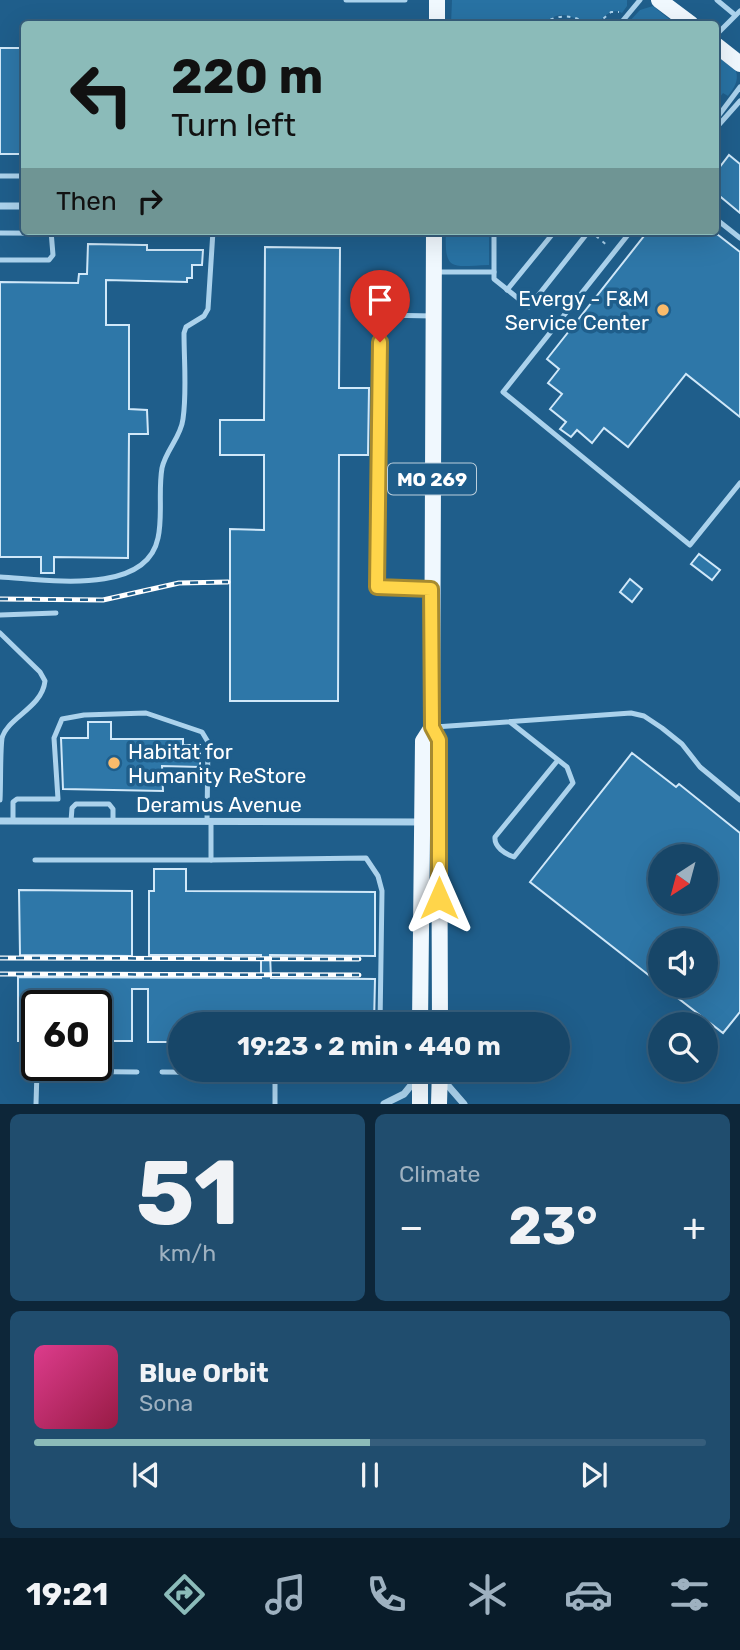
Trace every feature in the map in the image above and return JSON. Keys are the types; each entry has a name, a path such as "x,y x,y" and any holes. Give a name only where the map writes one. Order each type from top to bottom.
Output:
{"main road":[{"path":"437,0 437,21"},
{"path":"659,0 687,21"},
{"path":"719,47 740,64"},
{"name":"MO 269","path":"421,1012 431,822 439,740 432,727 434,235"},
{"name":"MO 269","path":"431,822 439,1012"},
{"path":"419,1104 420,1082"},
{"path":"439,1104 440,1082"}],"street":[{"path":"0,206 21,206"},
{"name":"Deramus Avenue","path":"0,821 431,822"},
{"path":"384,1104 404,1094 413,1082"},
{"path":"448,1082 464,1104"}],"lane":[{"path":"346,0 405,0"},
{"path":"623,21 640,0"},
{"path":"717,0 738,13 719,32"},
{"path":"719,109 740,87"},
{"path":"719,125 740,101"},
{"path":"719,111 727,117"},
{"path":"0,176 21,176"},
{"path":"719,221 740,238"},
{"path":"0,233 21,233"},
{"path":"0,261 48,260 53,255 51,235"},
{"path":"0,578 87,582 128,574 144,565 152,554 158,539 162,468 179,434 183,419 184,333 186,327 204,316 208,309 213,235"},
{"path":"494,235 494,279 529,307 587,235"},
{"path":"507,290 552,235"},
{"path":"628,235 503,393 690,545 740,483"},
{"path":"434,272 494,272"},
{"path":"431,589 377,587 377,546 380,315 433,316"},
{"path":"0,615 56,613"},
{"path":"0,633 40,672 45,681 40,696 8,728 1,739 0,800"},
{"path":"58,799 54,738 62,719 84,715 146,713 202,732 208,742 211,860"},
{"path":"432,727 631,713 644,716 681,744 700,767 740,800"},
{"path":"510,722 567,767 573,783 514,857 509,855 498,848 495,837 558,760"},
{"path":"13,821 13,802 17,799 58,799 74,806 109,804 113,809 113,821"},
{"path":"71,821 74,806"},
{"path":"35,860 366,858 378,876 383,891 380,1012"},
{"path":"36,1104 37,1071 136,1072"},
{"path":"162,1072 168,1072"},
{"path":"275,1082 275,1104"}],"path":[{"path":"601,21 613,11 626,17"},
{"path":"549,21 556,17 573,17 581,21"},
{"path":"556,17 557,21"},
{"path":"595,235 614,252"}],"shaded area":[{"path":"452,0 627,0 627,6 622,13 611,12 599,21 583,21 559,15 546,21 451,21"},
{"path":"653,6 671,21 630,21 640,10"},
{"path":"719,57 736,71 737,78 728,96 723,93 719,98"},
{"path":"446,235 489,235 489,265 453,264 449,260"}],"building":[{"path":"0,48 21,48 21,154 0,154"},
{"path":"729,155 740,164 740,213 719,196 719,168"},
{"name":"Evergy - F&M Service Center","path":"645,235 718,235 740,252 740,417 686,374 628,447 604,428 592,443 577,430 571,437 560,429 566,422 550,409 562,394 548,383 559,369 547,359"},
{"path":"88,244 147,245 147,250 203,250 202,265 192,265 192,278 187,278 187,282 106,280 106,325 129,325 129,409 147,410 148,434 129,434 128,558 54,557 54,573 41,573 41,557 0,557 0,282 78,283 79,274 87,274"},
{"path":"265,247 340,248 339,388 369,388 368,455 339,455 338,701 230,701 230,529 264,530 264,455 220,455 220,420 264,420"},
{"path":"699,554 720,570 712,580 691,564"},
{"path":"630,579 642,589 632,602 620,592"},
{"path":"88,722 111,722 111,739 183,739 183,745 200,745 200,767 162,766 163,791 63,789 61,738 88,738"},
{"path":"632,753 676,787 679,784 740,833 740,1012 723,1033 718,1029 718,1012 696,1012 678,998 718,998 718,928 648,928 648,975 530,882"},
{"path":"154,869 186,869 186,891 375,892 375,956 270,955 271,978 375,979 374,1012 168,1012 168,1042 148,1042 148,989 132,989 132,1041 112,1041 112,990 21,990 21,1041 18,1041 18,977 261,978 261,955 149,955 149,891 154,891"},
{"path":"19,890 132,891 132,956 20,955"}],"railway":[{"path":"0,599 103,600 179,583 228,582"},
{"path":"0,958 359,959"},
{"path":"0,974 359,975"}],"place":[{"name":"Evergy - F&M Service Center","path":"663,310"},
{"name":"Habitat for Humanity ReStore","path":"114,763"}],"route":[{"path":"380,342 377,587 431,589 432,727 439,740 439,898"}]}
